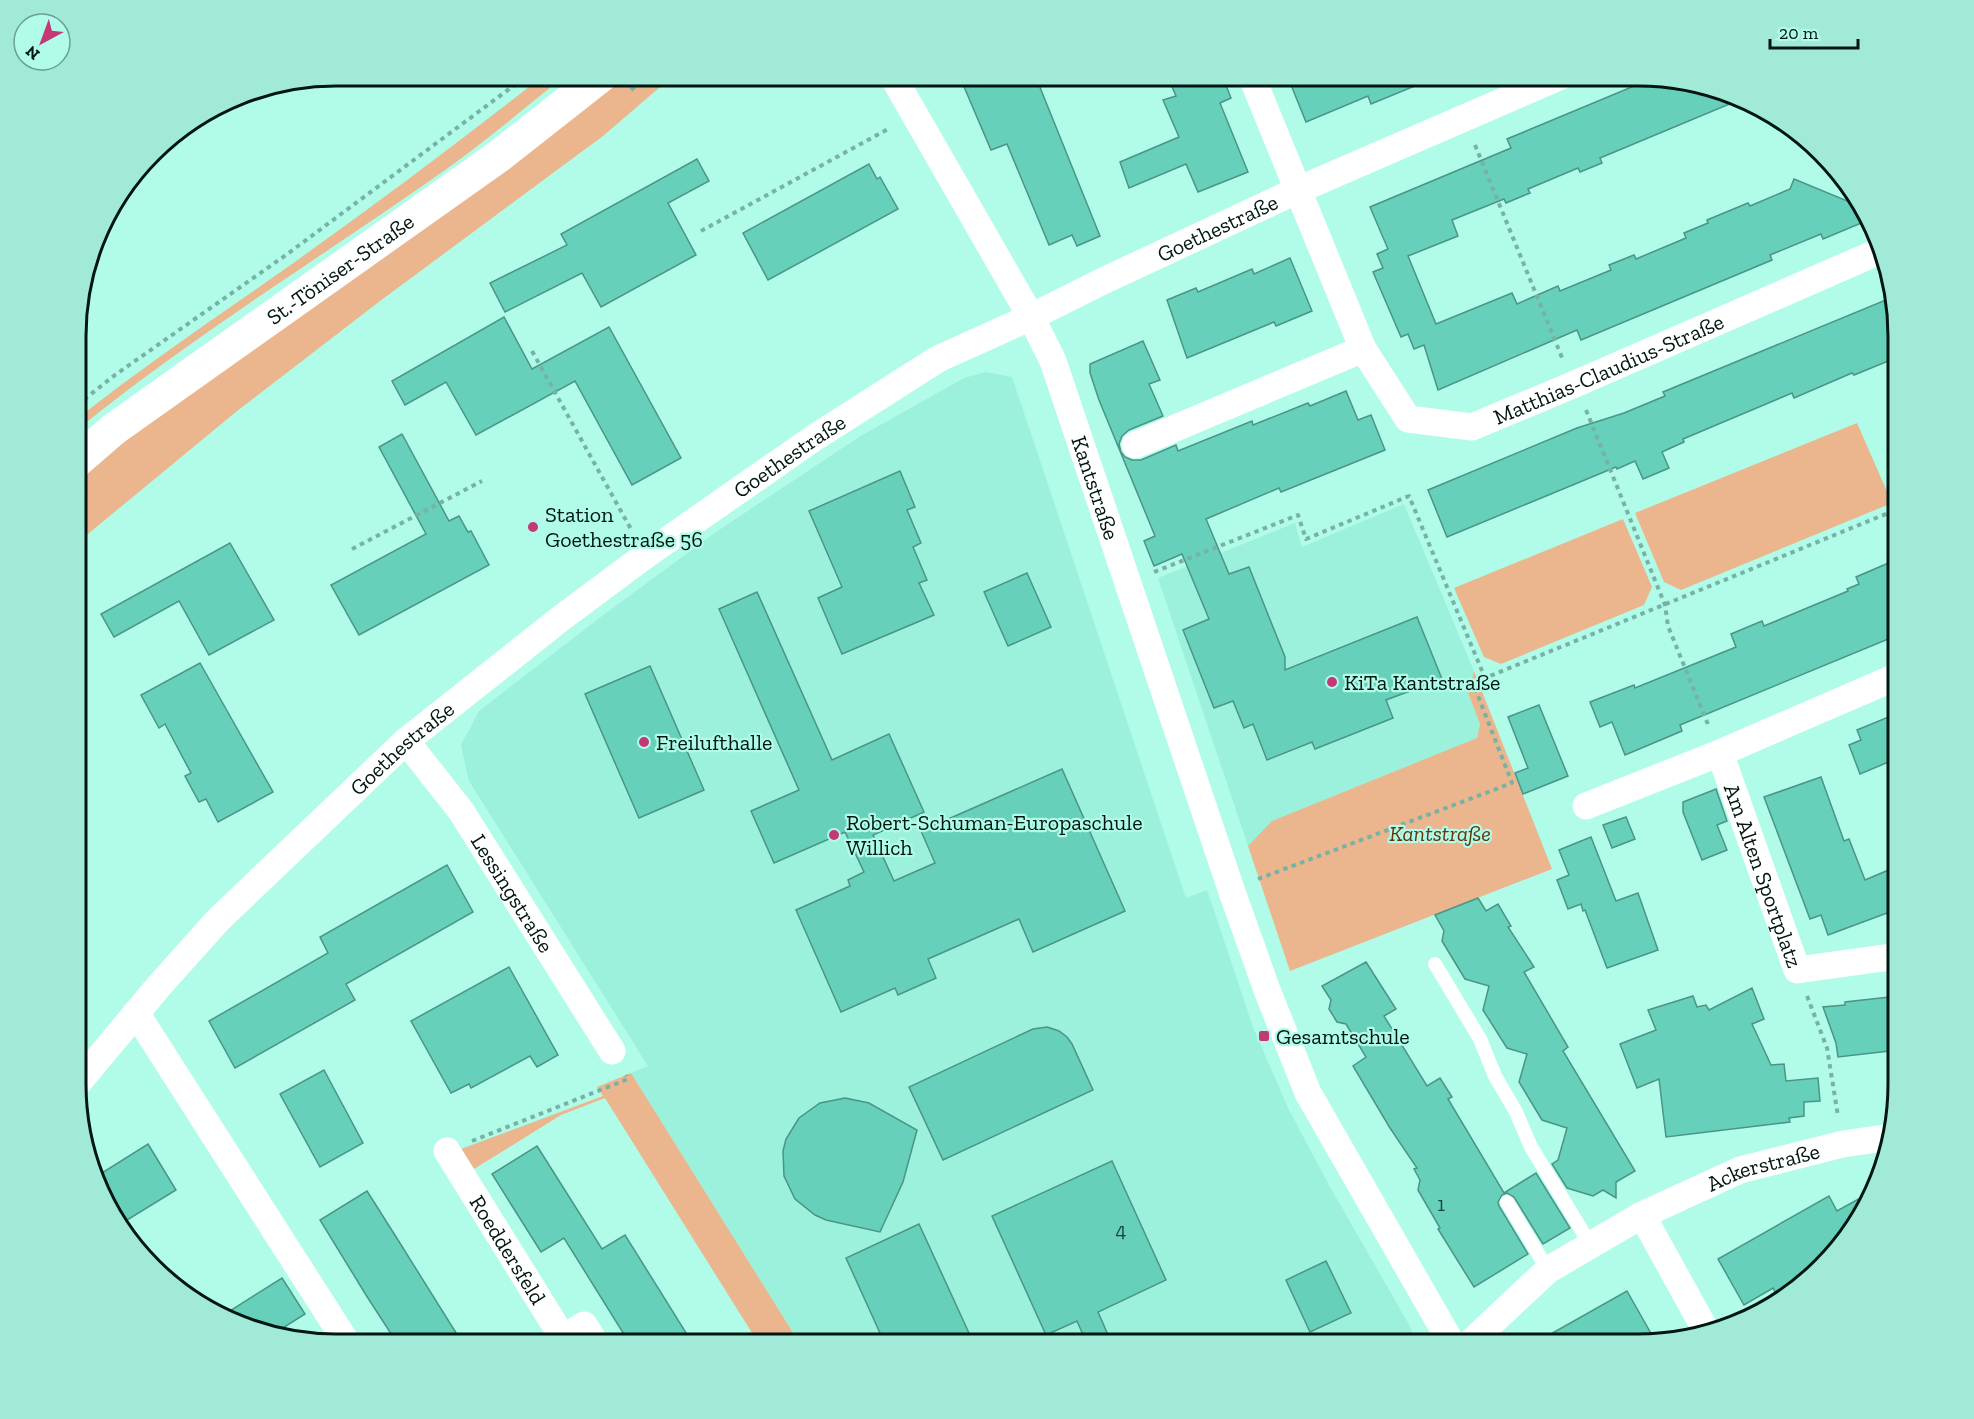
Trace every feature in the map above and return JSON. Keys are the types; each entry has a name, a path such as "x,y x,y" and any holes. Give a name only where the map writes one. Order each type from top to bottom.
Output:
{"main road":[{"name":"St.-Töniser-Straße","path":"86,453 114,429 499,156 588,86"}],"street":[{"name":"Kantstraße","path":"898,86 1031,317 1053,361 1231,889 1267,990 1308,1093 1446,1334"},
{"name":"Matthias-Claudius-Straße","path":"1255,86 1363,349 1408,419 1472,427 1874,253"},
{"name":"Goethestraße","path":"86,1073 218,920 406,741 560,619 646,555 814,438 938,359 1298,190 1537,86"},
{"path":"1135,445 1363,349"},
{"name":"Am Alten Sportplatz","path":"1586,806 1720,753 1888,680"},
{"name":"Lessingstraße","path":"406,741 461,811 612,1051"},
{"name":"Am Alten Sportplatz","path":"1720,753 1797,970 1888,957"},
{"path":"136,1013 341,1334"},
{"name":"Ackerstraße","path":"1480,1334 1548,1270 1642,1215 1740,1170 1843,1144 1883,1138"},
{"name":"Roeddersfeld","path":"447,1151 555,1334"},
{"path":"1642,1215 1703,1325"},
{"name":"Roeddersfeld","path":"570,1334 584,1325 590,1334"}],"lane":[{"path":"1435,964 1480,1039 1495,1076 1516,1112 1531,1147 1590,1244"},
{"path":"1507,1202 1548,1270"}],"path":[{"path":"86,398 286,255 513,86"},
{"path":"701,231 915,114"},
{"path":"532,351 646,555"},
{"path":"352,549 482,481"},
{"path":"1127,583 1298,515 1306,539 1409,496 1485,678"},
{"path":"1231,889 1512,783 1473,683 1888,513"},
{"path":"1665,606 1668,626 1720,753"},
{"path":"1797,970 1827,1048 1843,1144"},
{"path":"447,1151 628,1079 612,1051"}],"shaded area":[{"name":"Robert-Schuman-Europaschule Willich","path":"986,372 1012,377 1186,898 1207,890 1253,1027 1288,1108 1412,1334 794,1334 631,1073 648,1066 469,781 461,745 479,711 716,532 859,437 964,378"},
{"name":"KiTa Kantstraße","path":"1404,504 1474,671 1468,693 1480,724 1477,738 1273,821 1248,846 1158,578 1295,523 1302,547"}],"green space":[{"path":"530,86 552,86 452,165 168,360 86,423 86,412 103,399 451,147"},
{"path":"606,86 661,86 603,136 380,301 237,411 86,536 86,468"},
{"path":"1857,423 1888,494 1888,505 1681,590 1664,582 1635,513"},
{"path":"1623,519 1652,587 1644,605 1501,664 1484,657 1454,588"},
{"name":"Kantstraße","path":"1474,671 1552,869 1290,971 1248,846 1272,821 1477,738 1480,724 1468,693"},
{"path":"631,1073 794,1334 753,1334 605,1098 561,1115 474,1169 461,1149 603,1096 597,1087"}],"building":[{"path":"964,86 1039,86 1100,236 1077,246 1072,235 1049,245 1007,144 991,150"},
{"path":"1172,86 1226,86 1231,98 1220,103 1248,172 1198,192 1186,164 1129,188 1120,162 1179,137 1163,100 1176,96"},
{"path":"1291,86 1415,86 1371,104 1368,96 1306,122"},
{"path":"1634,86 1688,90 1732,103 1600,158 1602,163 1580,172 1578,168 1528,189 1530,193 1506,203 1504,199 1452,220 1458,236 1408,256 1436,324 1512,293 1517,304 1558,286 1560,291 1611,270 1609,265 1634,255 1636,259 1686,238 1684,233 1708,223 1707,220 1748,203 1750,206 1790,189 1794,179 1850,202 1862,223 1823,239 1821,234 1770,255 1772,260 1581,340 1577,330 1438,390 1424,345 1414,349 1408,334 1401,337 1373,272 1383,268 1377,254 1388,249 1370,207 1511,148 1507,139"},
{"path":"697,159 709,181 668,203 696,255 601,307 582,273 505,312 490,283 567,245 561,234"},
{"path":"869,164 877,179 880,177 898,209 768,280 743,233"},
{"path":"1290,258 1312,311 1276,326 1274,322 1187,358 1167,300 1196,288 1198,292 1252,269 1254,274"},
{"path":"1886,300 1888,361 1854,375 1852,373 1794,398 1792,393 1683,439 1684,442 1662,452 1669,468 1643,479 1635,461 1447,537 1428,490 1577,428 1624,413 1665,396 1663,392"},
{"path":"504,317 532,369 609,327 681,458 632,485 575,381 476,435 446,382 405,405 392,381"},
{"path":"1143,341 1160,380 1149,384 1163,416 1129,430 1122,436 1119,444 1121,452 1132,460 1141,460 1176,445 1178,451 1252,421 1253,425 1346,391 1358,420 1371,415 1385,450 1281,492 1279,488 1206,519 1229,574 1249,567 1285,657 1285,670 1417,617 1442,679 1386,700 1393,718 1315,749 1312,742 1267,760 1253,724 1244,728 1233,701 1214,708 1183,630 1209,619 1182,554 1154,566 1144,541 1155,536 1099,400 1090,373 1090,364"},
{"path":"402,434 449,521 459,516 468,532 471,531 489,565 359,635 331,585 426,534 379,447"},
{"path":"900,471 915,507 907,510 921,543 913,547 927,580 919,583 934,615 842,654 818,598 842,587 809,511"},
{"path":"230,543 274,620 209,655 179,601 114,637 101,614"},
{"path":"1888,563 1888,639 1680,725 1682,731 1625,755 1612,722 1600,727 1590,702 1634,685 1635,688 1736,647 1731,634 1762,621 1764,626 1848,591 1847,589 1859,584 1856,577"},
{"path":"1027,573 1051,627 1008,646 984,592"},
{"path":"757,592 832,760 889,734 924,812 873,835 894,881 935,863 921,831 1062,769 1125,911 1033,952 1019,919 928,959 936,978 898,995 895,988 841,1012 796,910 850,886 848,880 864,872 845,832 774,863 751,811 799,790 719,609"},
{"path":"200,663 273,792 218,822 206,799 199,802 185,776 191,773 165,724 159,728 141,695"},
{"name":"Freilufthalle","path":"650,666 704,790 639,818 585,694"},
{"path":"1539,705 1568,776 1523,794 1515,773 1528,768 1508,717"},
{"path":"1888,717 1888,762 1860,774 1849,745 1861,740 1857,730"},
{"path":"1821,777 1844,841 1849,839 1865,880 1888,870 1888,913 1828,935 1821,915 1810,919 1764,797"},
{"path":"1716,789 1727,821 1717,825 1727,850 1702,860 1683,812 1683,802"},
{"path":"1626,817 1635,839 1612,848 1603,825"},
{"path":"1591,837 1616,901 1638,893 1658,950 1607,968 1585,910 1583,911 1581,904 1568,909 1557,880 1569,875 1559,850"},
{"path":"447,865 473,912 346,984 355,1000 235,1068 209,1021 328,953 320,937"},
{"path":"1478,898 1486,911 1498,904 1511,926 1508,927 1534,967 1524,972 1568,1047 1563,1051 1635,1171 1616,1182 1616,1198 1603,1190 1593,1196 1567,1188 1552,1164 1558,1160 1567,1128 1542,1120 1519,1082 1527,1054 1507,1048 1483,1010 1489,986 1465,979 1442,941 1444,931 1435,915"},
{"path":"1366,962 1396,1009 1384,1016 1427,1086 1440,1078 1452,1097 1448,1099 1504,1193 1536,1173 1570,1228 1543,1244 1514,1197 1507,1193 1502,1195 1498,1202 1499,1206 1528,1254 1474,1287 1438,1229 1440,1228 1418,1190 1420,1180 1414,1169 1417,1168 1353,1066 1366,1057 1346,1024 1337,1022 1329,1009 1331,1000 1322,986"},
{"path":"509,967 558,1055 537,1067 530,1056 471,1088 469,1084 451,1093 411,1021"},
{"path":"1752,988 1764,1019 1752,1024 1771,1065 1784,1064 1786,1081 1818,1078 1820,1101 1804,1102 1804,1116 1789,1118 1790,1122 1666,1137 1659,1079 1637,1088 1620,1044 1656,1030 1648,1010 1693,996 1697,1007 1706,1005 1709,1010"},
{"path":"1888,997 1888,1051 1838,1057 1836,1043 1823,1007 1845,1005 1845,1002"},
{"path":"1047,1027 1067,1037 1093,1090 943,1160 909,1087 1033,1029"},
{"path":"324,1070 363,1143 320,1167 280,1094"},
{"path":"845,1098 869,1103 917,1130 903,1182 880,1232 826,1220 815,1215 795,1199 784,1176 783,1151 786,1139 799,1118 820,1103"},
{"path":"148,1144 176,1190 126,1220 102,1173"},
{"path":"537,1146 602,1249 625,1235 687,1334 624,1334 564,1238 541,1252 492,1174"},
{"path":"1112,1161 1166,1280 1098,1312 1108,1334 1083,1334 1077,1321 1046,1334 992,1216"},
{"path":"367,1191 457,1334 391,1334 320,1220"},
{"path":"1829,1196 1837,1211 1861,1198 1837,1236 1803,1272 1775,1293 1773,1288 1744,1305 1718,1259"},
{"path":"919,1224 969,1334 880,1334 846,1258"},
{"path":"1326,1261 1351,1313 1310,1332 1286,1280"},
{"path":"282,1278 305,1314 283,1328 231,1311"},
{"path":"1627,1291 1651,1333 1639,1334 1551,1334"}],"place":[{"name":"Station Goethestraße 56","path":"533,527"},
{"name":"KiTa Kantstraße","path":"1332,682"},
{"name":"Freilufthalle","path":"644,742"},
{"name":"Robert-Schuman-Europaschule Willich","path":"834,835"},
{"name":"Gesamtschule","path":"1264,1036"}]}
